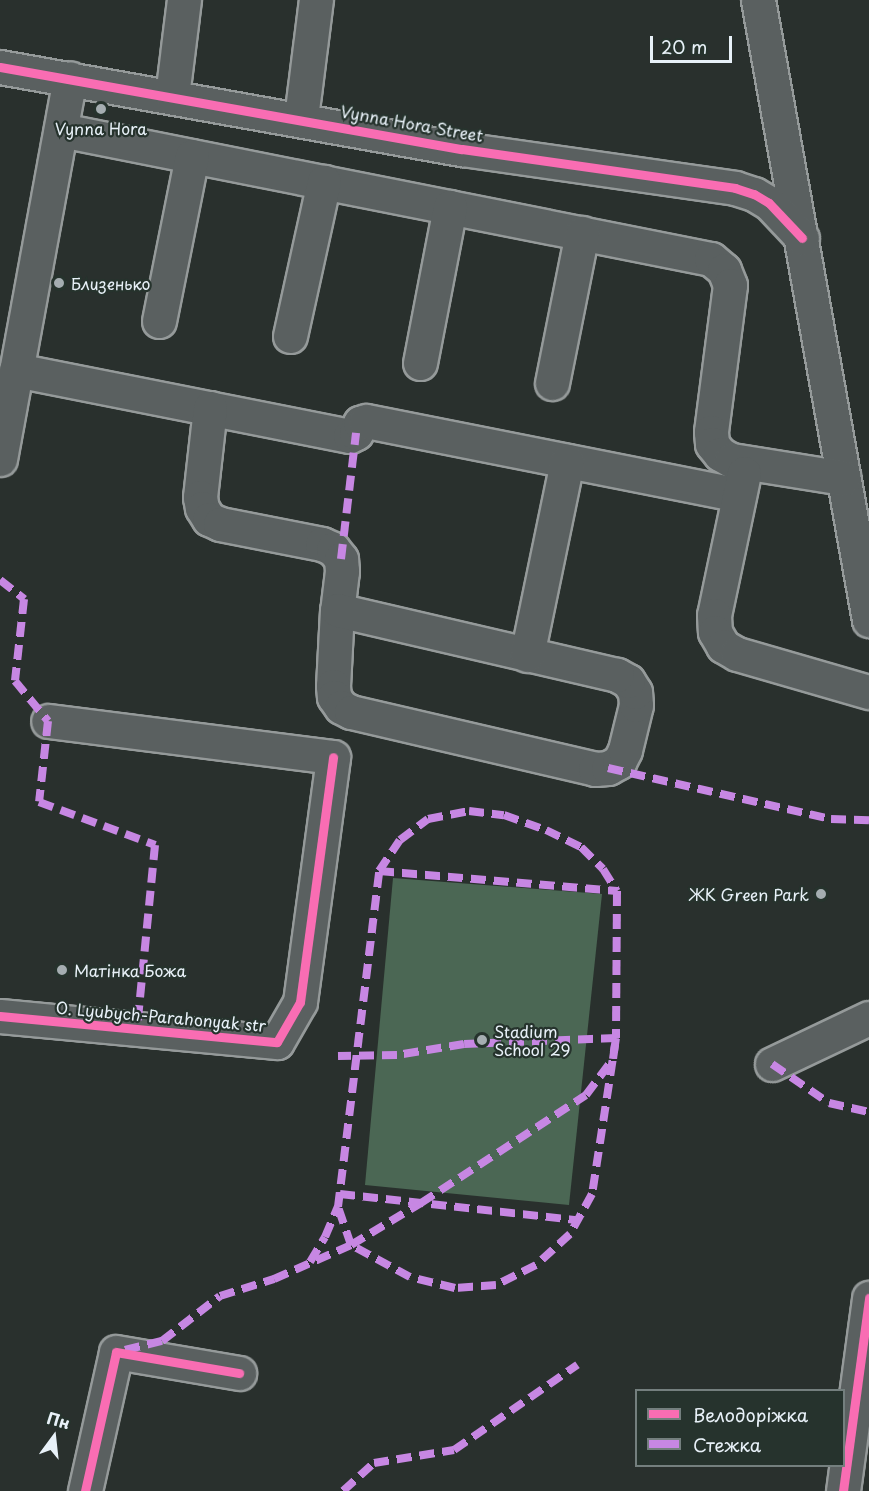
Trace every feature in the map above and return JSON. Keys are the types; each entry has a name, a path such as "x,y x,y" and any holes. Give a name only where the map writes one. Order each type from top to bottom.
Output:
{"street":[{"path":"172,96 184,0"},
{"path":"302,118 316,0"},
{"path":"758,0 869,620"},
{"name":"Vynna Hora Street","path":"0,67 302,118 462,149 735,188 754,194 769,203 802,238"},
{"path":"0,459 70,78"},
{"path":"61,130 703,256 724,270 730,285 711,432 712,444 720,454 746,462 844,478"},
{"path":"159,321 192,156"},
{"path":"290,336 324,182"},
{"path":"420,363 450,207"},
{"path":"552,383 582,233"},
{"path":"16,369 350,436 356,434 360,423 366,421 739,495"},
{"path":"210,408 200,497 202,508 209,519 220,524 322,544 333,549 340,559 342,571 337,610 333,686 334,698 341,707 351,712 595,769 608,768 619,762 625,750 636,705 635,692 628,681 617,675 337,610"},
{"path":"527,655 567,461"},
{"path":"746,462 714,615 715,632 723,646 737,654 869,692"},
{"name":"O. Lyubych-Parahonyak str","path":"0,1016 277,1042 300,1002 333,757 48,721"},
{"path":"772,1064 869,1018"},
{"path":"843,1491 869,1298"},
{"path":"85,1491 116,1352 239,1373"}],"green space":[{"name":"Stadium School 29","path":"393,878 602,894 569,1205 365,1185"}],"marked path":[{"path":"341,559 356,433"},
{"path":"0,580 24,599 15,681 48,721 39,802 155,845 137,1029"},
{"path":"608,768 831,819 869,820"},
{"path":"469,811 504,815 546,830 581,847 603,869 617,891 616,1038 592,1194 570,1234 536,1265 496,1285 455,1288 410,1277 351,1245 338,1207 379,871 400,840 428,819 469,811"},
{"path":"379,871 617,891"},
{"path":"125,1350 162,1341 220,1296 274,1279 351,1245 421,1203 586,1095 613,1059 616,1038 464,1044 397,1055 338,1056"},
{"path":"772,1064 829,1103 869,1112"},
{"path":"340,1194 577,1220"},
{"path":"310,1262 325,1237 338,1207"},
{"path":"343,1491 374,1463 454,1450 577,1365"}],"cycle path":[{"path":"0,67 462,149 735,188 754,194 769,203 802,238"},
{"path":"0,1016 277,1042 300,1002 333,757"},
{"path":"843,1491 869,1298"},
{"path":"85,1491 116,1352 239,1373"}],"place":[{"name":"Vynna Hora","path":"101,109"},
{"name":"Близенько","path":"59,283"},
{"name":"ЖК Green Park","path":"821,894"},
{"name":"Матінка Божа","path":"62,970"},
{"name":"Stadium School 29","path":"482,1040"}]}
